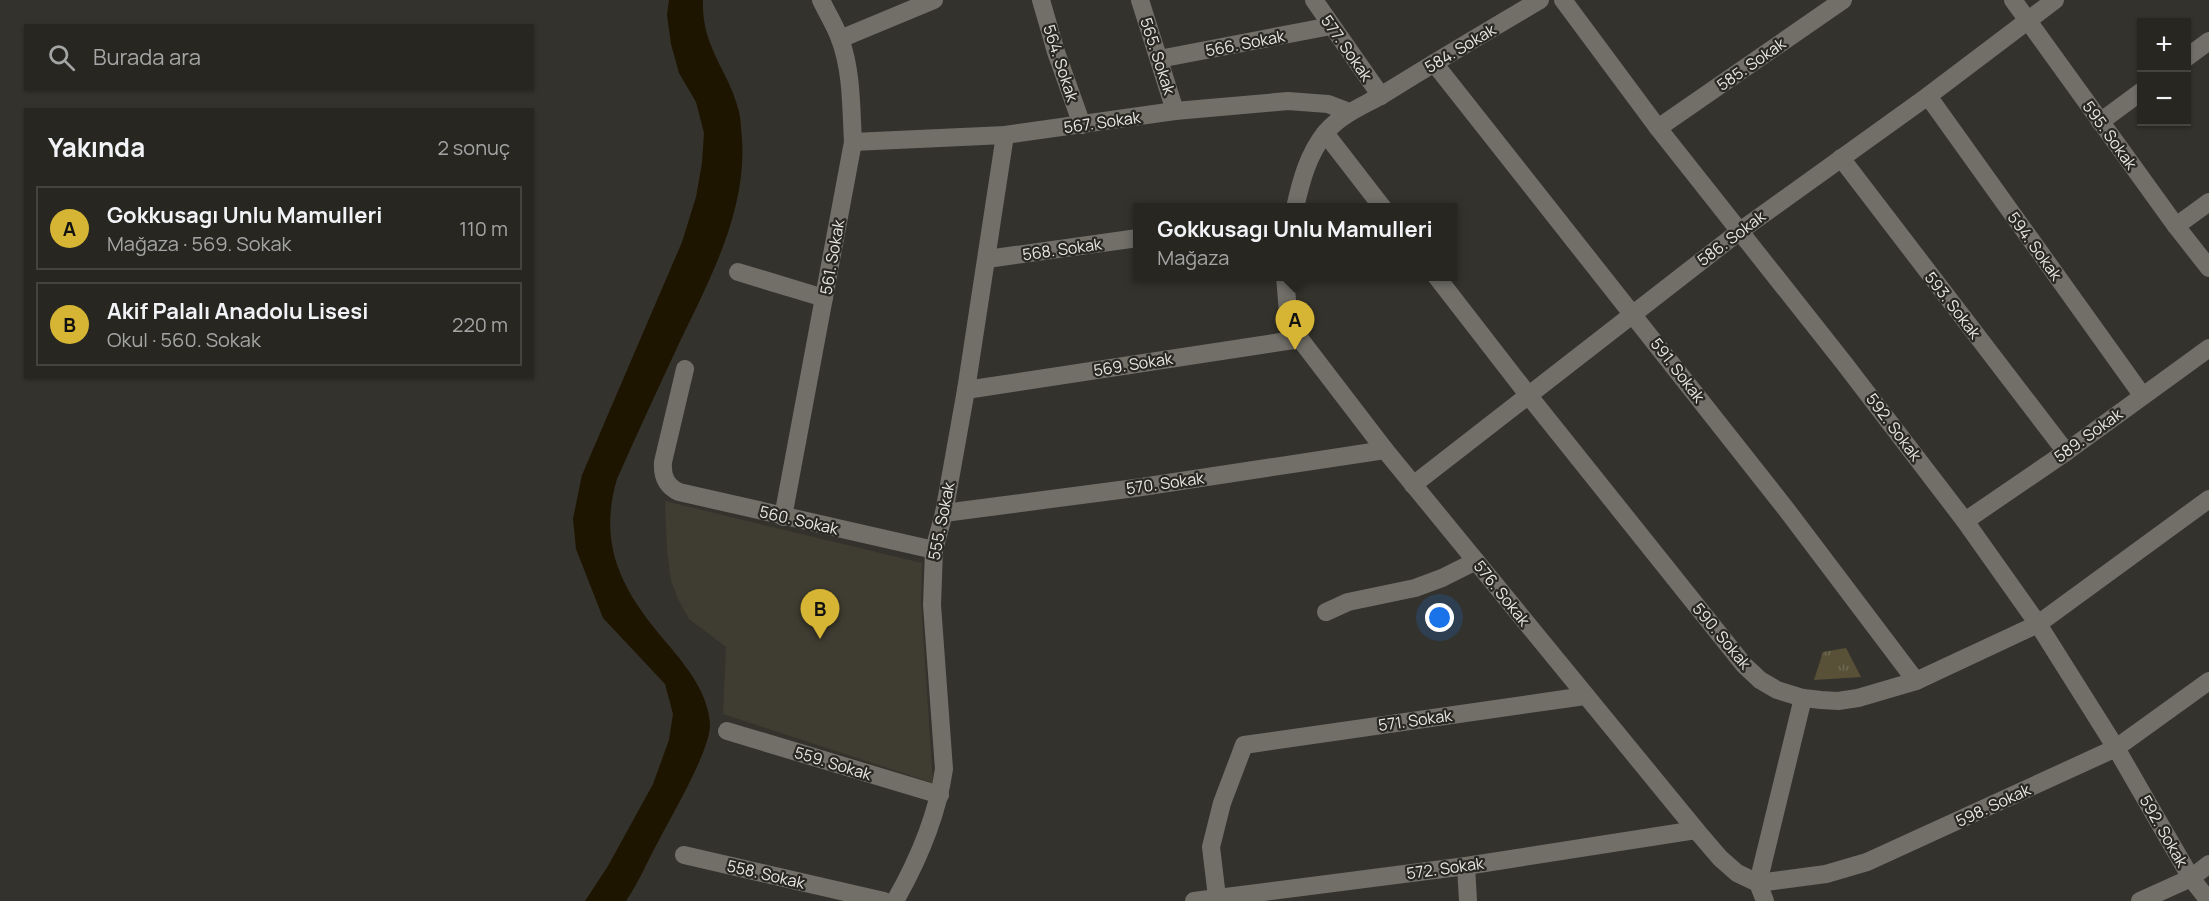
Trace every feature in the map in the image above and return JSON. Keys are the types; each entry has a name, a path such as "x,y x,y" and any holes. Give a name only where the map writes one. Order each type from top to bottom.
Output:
{"street":[{"name":"561. Sokak","path":"783,517 853,142 850,86 840,39 821,0"},
{"path":"840,39 934,0"},
{"name":"564. Sokak","path":"1041,0 1056,52 1082,125"},
{"name":"565. Sokak","path":"1140,0 1175,111"},
{"name":"577. Sokak","path":"1314,0 1381,96"},
{"name":"584. Sokak","path":"1381,96 1540,0"},
{"name":"592. Sokak","path":"1563,0 1658,128 1965,521 2038,624 2116,748 2191,878 2209,901"},
{"name":"585. Sokak","path":"1658,128 1843,0"},
{"name":"595. Sokak","path":"2013,0 2176,226 2209,268"},
{"name":"586. Sokak","path":"1413,485 1740,231 1928,96 2055,0"},
{"name":"566. Sokak","path":"1159,59 1331,26"},
{"path":"2191,55 2209,41"},
{"name":"591. Sokak","path":"1434,63 1633,312 1916,681"},
{"path":"2100,122 2137,95"},
{"path":"1296,203 1302,177 1311,154 1325,133 1349,112 1381,96"},
{"name":"594. Sokak","path":"1928,96 2142,396"},
{"name":"567. Sokak","path":"853,142 1005,135 1175,111 1288,101 1328,104 1349,112"},
{"path":"1325,133 1380,203"},
{"name":"555. Sokak","path":"895,901 912,872 933,821 944,770 932,604 934,550 944,513 966,390 1005,135"},
{"name":"593. Sokak","path":"1841,158 2066,452"},
{"path":"2176,226 2209,202"},
{"name":"568. Sokak","path":"987,259 1133,239"},
{"path":"738,272 824,298"},
{"name":"576. Sokak","path":"1285,281 1288,313 1300,339 1385,450 1720,858 1737,873 1758,883"},
{"name":"590. Sokak","path":"1440,281 1744,665 1760,680 1777,690 1803,698 1838,701 1858,698 1916,681 2038,624 2209,499"},
{"name":"569. Sokak","path":"966,390 1300,339"},
{"name":"589. Sokak","path":"1965,521 2066,452 2209,348"},
{"name":"560. Sokak","path":"685,369 663,462 663,474 671,489 783,517 934,550"},
{"name":"570. Sokak","path":"944,513 1135,488 1385,450"},
{"path":"1326,612 1348,602 1415,588 1476,561"},
{"name":"598. Sokak","path":"1758,883 1826,874 1867,862 2116,748 2209,681"},
{"name":"571. Sokak","path":"1216,897 1211,847 1222,803 1244,745 1585,696"},
{"path":"1765,901 1758,883 1803,698"},
{"name":"559. Sokak","path":"727,731 940,795"},
{"name":"572. Sokak","path":"1194,901 1466,866 1696,830"},
{"name":"558. Sokak","path":"684,855 884,901"},
{"path":"2140,901 2191,878 2209,864"},
{"path":"1466,866 1468,901"}],"shaded area":[{"path":"669,0 703,0 706,32 735,97 739,112 742,167 731,221 712,274 617,479 611,505 610,528 619,571 629,590 702,693 710,724 709,735 690,782 626,901 585,901 608,866 653,784 669,740 673,714 665,684 603,618 576,549 573,519 582,475 682,242 696,197 704,133 696,102 679,73 671,44 667,15"},
{"path":"665,501 922,563 921,601 933,783 723,714 726,647 689,619 678,599 671,581 667,551"}],"green space":[{"path":"1846,648 1861,677 1814,680 1823,652"}],"place":[{"name":"Gokkusagı Unlu Mamulleri","path":"1295,350"},
{"name":"Akif Palalı Anadolu Lisesi","path":"820,639"}]}
